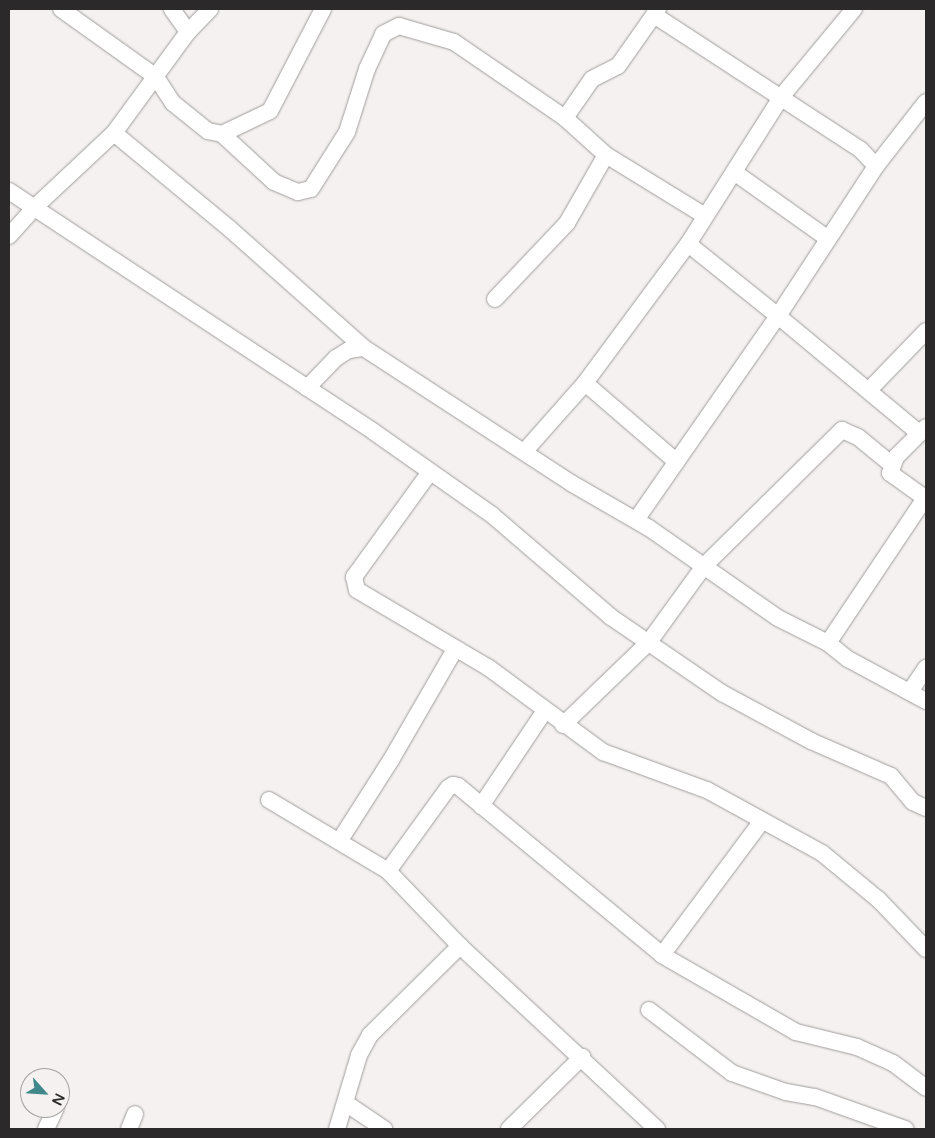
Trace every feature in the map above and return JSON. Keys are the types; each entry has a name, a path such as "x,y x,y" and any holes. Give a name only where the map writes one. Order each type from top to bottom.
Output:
{"street":[{"path":"61,9 156,77 173,103 208,131 222,134 274,182 298,192 311,189 347,132 366,69 383,34 399,26 454,42 565,118 606,155 705,216"},
{"path":"172,9 188,32"},
{"path":"9,236 35,207 114,134 188,32 210,9"},
{"path":"222,134 270,112 323,9"},
{"path":"524,452 585,383 688,244 782,96 854,9"},
{"path":"565,118 592,79 618,66 656,12 861,150 876,166"},
{"path":"636,520 778,316 827,238 876,166 926,102"},
{"path":"114,134 230,229 364,348 524,452 636,520 778,618 828,643 848,659 911,690 926,700"},
{"path":"494,299 567,223 606,155"},
{"path":"734,172 827,238"},
{"path":"9,191 35,207 80,240 307,388 505,524 611,617 737,703 811,741 891,776 913,802 926,808"},
{"path":"688,244 870,390 923,430 891,464 890,473 926,499 828,643"},
{"path":"870,390 926,331"},
{"path":"307,388 336,358 349,350 364,348"},
{"path":"585,383 677,462"},
{"path":"563,725 649,642 704,566 842,430 858,437 891,464"},
{"path":"430,472 354,577 353,584 357,590 488,668 544,712 603,752 695,785 822,853 879,900 926,949"},
{"path":"340,840 455,649"},
{"path":"911,690 926,668"},
{"path":"480,806 544,712"},
{"path":"388,871 448,788 453,785 458,786 662,955 796,1032 857,1046 893,1063 926,1088"},
{"path":"269,800 340,840 388,871 460,946 582,1058 647,1126"},
{"path":"662,955 762,822"},
{"path":"337,1129 346,1104 359,1055 370,1035 460,946"},
{"path":"649,1010 732,1073 786,1092 815,1097 905,1129"},
{"path":"509,1129 582,1058"},
{"path":"346,1104 384,1129"}]}
